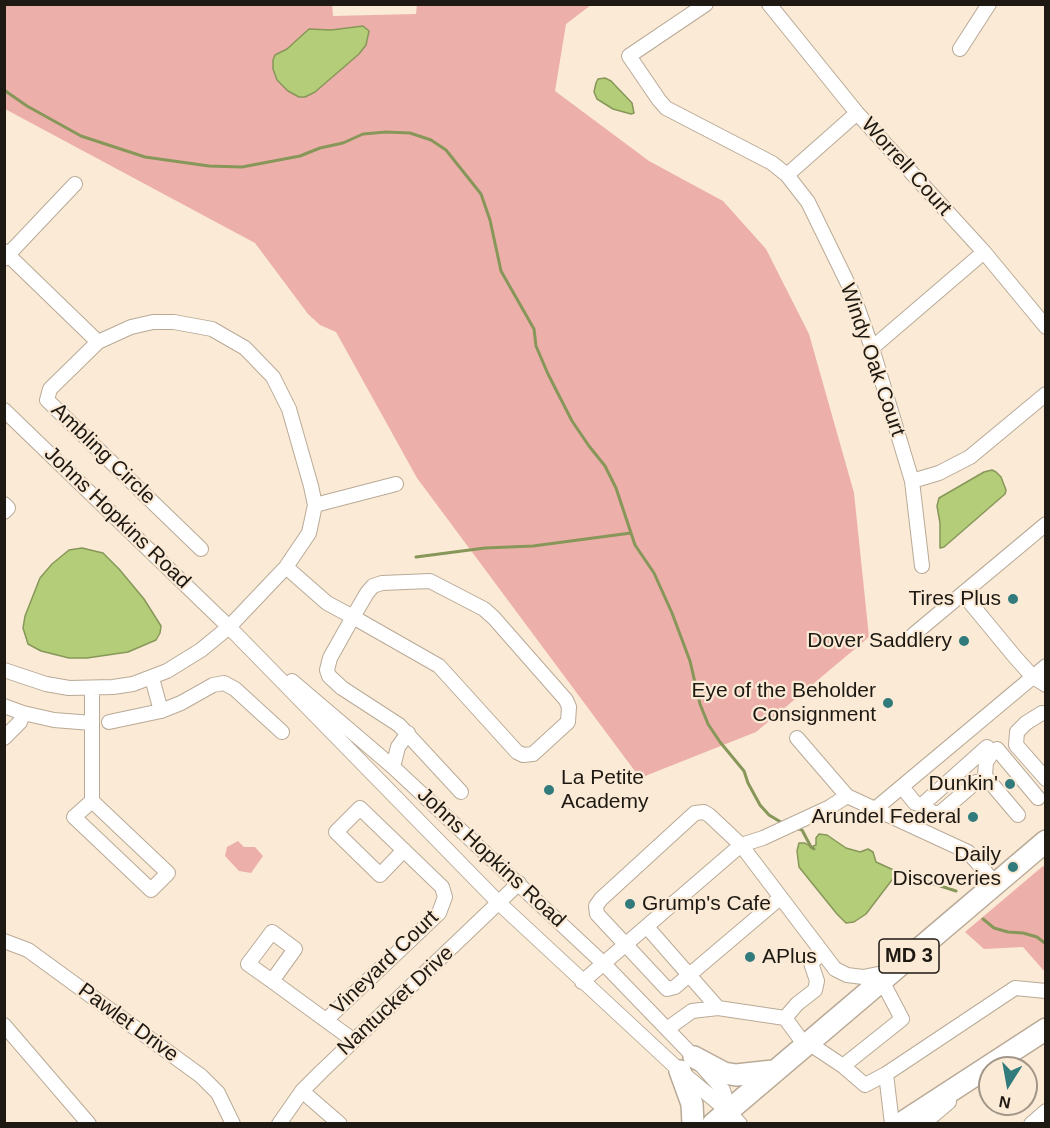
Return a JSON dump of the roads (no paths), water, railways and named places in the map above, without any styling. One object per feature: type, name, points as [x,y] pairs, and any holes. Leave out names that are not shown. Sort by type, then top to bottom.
[{"type":"highway","name":"MD 3","points":[[728,1120],[772,1071],[1046,841]]},
{"type":"highway","points":[[900,1124],[1046,1029]]},
{"type":"highway","points":[[693,1124],[687,1064],[736,1075],[772,1071]]},
{"type":"street","name":"Windy Oak Court","points":[[706,4],[629,56],[658,100],[666,108],[755,153],[787,175],[814,212],[852,292],[872,348],[912,481],[922,566]]},
{"type":"street","name":"Worrell Court","points":[[769,4],[857,113],[984,252],[1046,327]]},
{"type":"street","points":[[960,49],[988,4]]},
{"type":"street","points":[[787,175],[857,113]]},
{"type":"street","points":[[75,184],[6,255],[98,342]]},
{"type":"street","points":[[872,348],[984,252]]},
{"type":"street","name":"Ambling Circle","points":[[4,670],[46,684],[69,688],[133,684],[152,678],[184,662],[229,627],[286,567],[309,533],[315,505],[286,401],[273,377],[245,348],[212,329],[174,322],[153,322],[131,327],[98,342],[50,389],[47,400],[201,549]]},
{"type":"street","points":[[912,481],[939,473],[970,457],[1046,394]]},
{"type":"street","name":"Johns Hopkins Road","points":[[4,410],[229,627],[500,904],[582,982],[723,1090],[728,1120]]},
{"type":"street","points":[[315,505],[396,484]]},
{"type":"street","points":[[4,504],[8,508],[4,512]]},
{"type":"street","points":[[913,634],[1046,524]]},
{"type":"street","points":[[286,567],[317,595],[353,616],[439,666],[517,752],[523,755],[533,754],[568,722],[570,707],[566,700],[484,609],[437,583],[421,580],[382,583],[373,586],[353,616],[330,658],[327,670],[329,675],[333,682],[390,718],[408,733],[461,792]]},
{"type":"street","points":[[963,594],[1033,677],[1046,686]]},
{"type":"street","name":"Johns Hopkins Road","points":[[229,627],[393,767],[604,964],[667,1029],[687,1064],[728,1120]]},
{"type":"street","points":[[875,809],[1046,666]]},
{"type":"street","points":[[152,678],[161,711]]},
{"type":"street","points":[[109,722],[161,711],[213,685],[225,683],[235,689],[282,732]]},
{"type":"street","points":[[92,688],[92,801],[168,873],[151,890],[74,817],[92,801]]},
{"type":"street","points":[[4,706],[54,720],[92,723]]},
{"type":"street","points":[[4,738],[20,722],[23,713]]},
{"type":"street","points":[[1042,713],[1017,732],[1016,745],[1046,779]]},
{"type":"street","points":[[972,728],[990,750]]},
{"type":"street","points":[[393,767],[398,747],[408,733]]},
{"type":"street","points":[[797,738],[847,796],[968,852],[995,883]]},
{"type":"street","points":[[922,805],[990,750],[997,749],[1038,798]]},
{"type":"street","points":[[990,750],[985,777],[1018,815]]},
{"type":"street","points":[[902,787],[915,802],[933,813],[940,813],[976,782]]},
{"type":"street","points":[[582,982],[741,845],[763,838],[830,807],[847,796]]},
{"type":"street","name":"Vineyard Court","points":[[326,1020],[439,913],[445,897],[441,887],[404,850],[360,808],[336,832],[380,875],[404,850]]},
{"type":"street","points":[[780,898],[675,987],[667,989],[597,915],[596,906],[695,813],[704,812],[709,815],[741,845],[835,969],[848,975],[863,977],[886,975],[902,1019],[843,1066]]},
{"type":"street","name":"Nantucket Drive","points":[[279,1124],[302,1091],[353,1040],[500,904],[519,883]]},
{"type":"street","points":[[647,927],[718,1008]]},
{"type":"street","name":"Pawlet Drive","points":[[4,941],[28,950],[201,1077],[218,1094],[232,1124]]},
{"type":"street","points":[[785,1018],[797,1004],[815,990],[816,981],[811,963],[822,953]]},
{"type":"street","points":[[272,981],[353,1040]]},
{"type":"street","points":[[667,1029],[692,1011],[718,1008],[785,1018],[806,1043],[843,1066],[866,1085],[1015,988],[1046,991]]},
{"type":"street","points":[[4,1025],[89,1124]]},
{"type":"street","points":[[1008,1056],[1019,1047]]},
{"type":"street","points":[[886,1074],[892,1124]]},
{"type":"street","points":[[923,1124],[978,1080]]},
{"type":"street","points":[[302,1091],[340,1124]]},
{"type":"street","points":[[1031,1124],[1046,1111]]},
{"type":"waterway","points":[[4,90],[27,106],[81,136],[145,157],[209,166],[242,167],[300,156],[320,148],[343,143],[363,134],[386,132],[410,133],[431,140],[446,150],[481,194],[490,220],[501,271],[534,329],[536,346],[548,374],[572,421],[605,466],[616,488],[635,545],[654,573],[672,613],[690,661],[700,704],[708,724],[744,771],[760,805],[769,815],[784,824]]},
{"type":"waterway","points":[[416,557],[485,548],[533,546],[631,533]]},
{"type":"waterway","points":[[796,828],[802,830],[814,849]]},
{"type":"waterway","points":[[897,872],[956,891]]},
{"type":"waterway","points":[[983,919],[994,928],[1037,937],[1046,944]]},
{"type":"place","name":"Tires Plus","points":[[1013,599]]},
{"type":"place","name":"Dover Saddlery","points":[[964,641]]},
{"type":"place","name":"Eye of the Beholder Consignment","points":[[888,703]]},
{"type":"place","name":"Dunkin'","points":[[1010,784]]},
{"type":"place","name":"La Petite Academy","points":[[549,790]]},
{"type":"place","name":"Arundel Federal","points":[[973,817]]},
{"type":"place","name":"Daily Discoveries","points":[[1013,867]]},
{"type":"place","name":"Grump's Cafe","points":[[630,904]]},
{"type":"place","name":"APlus","points":[[750,957]]}]
